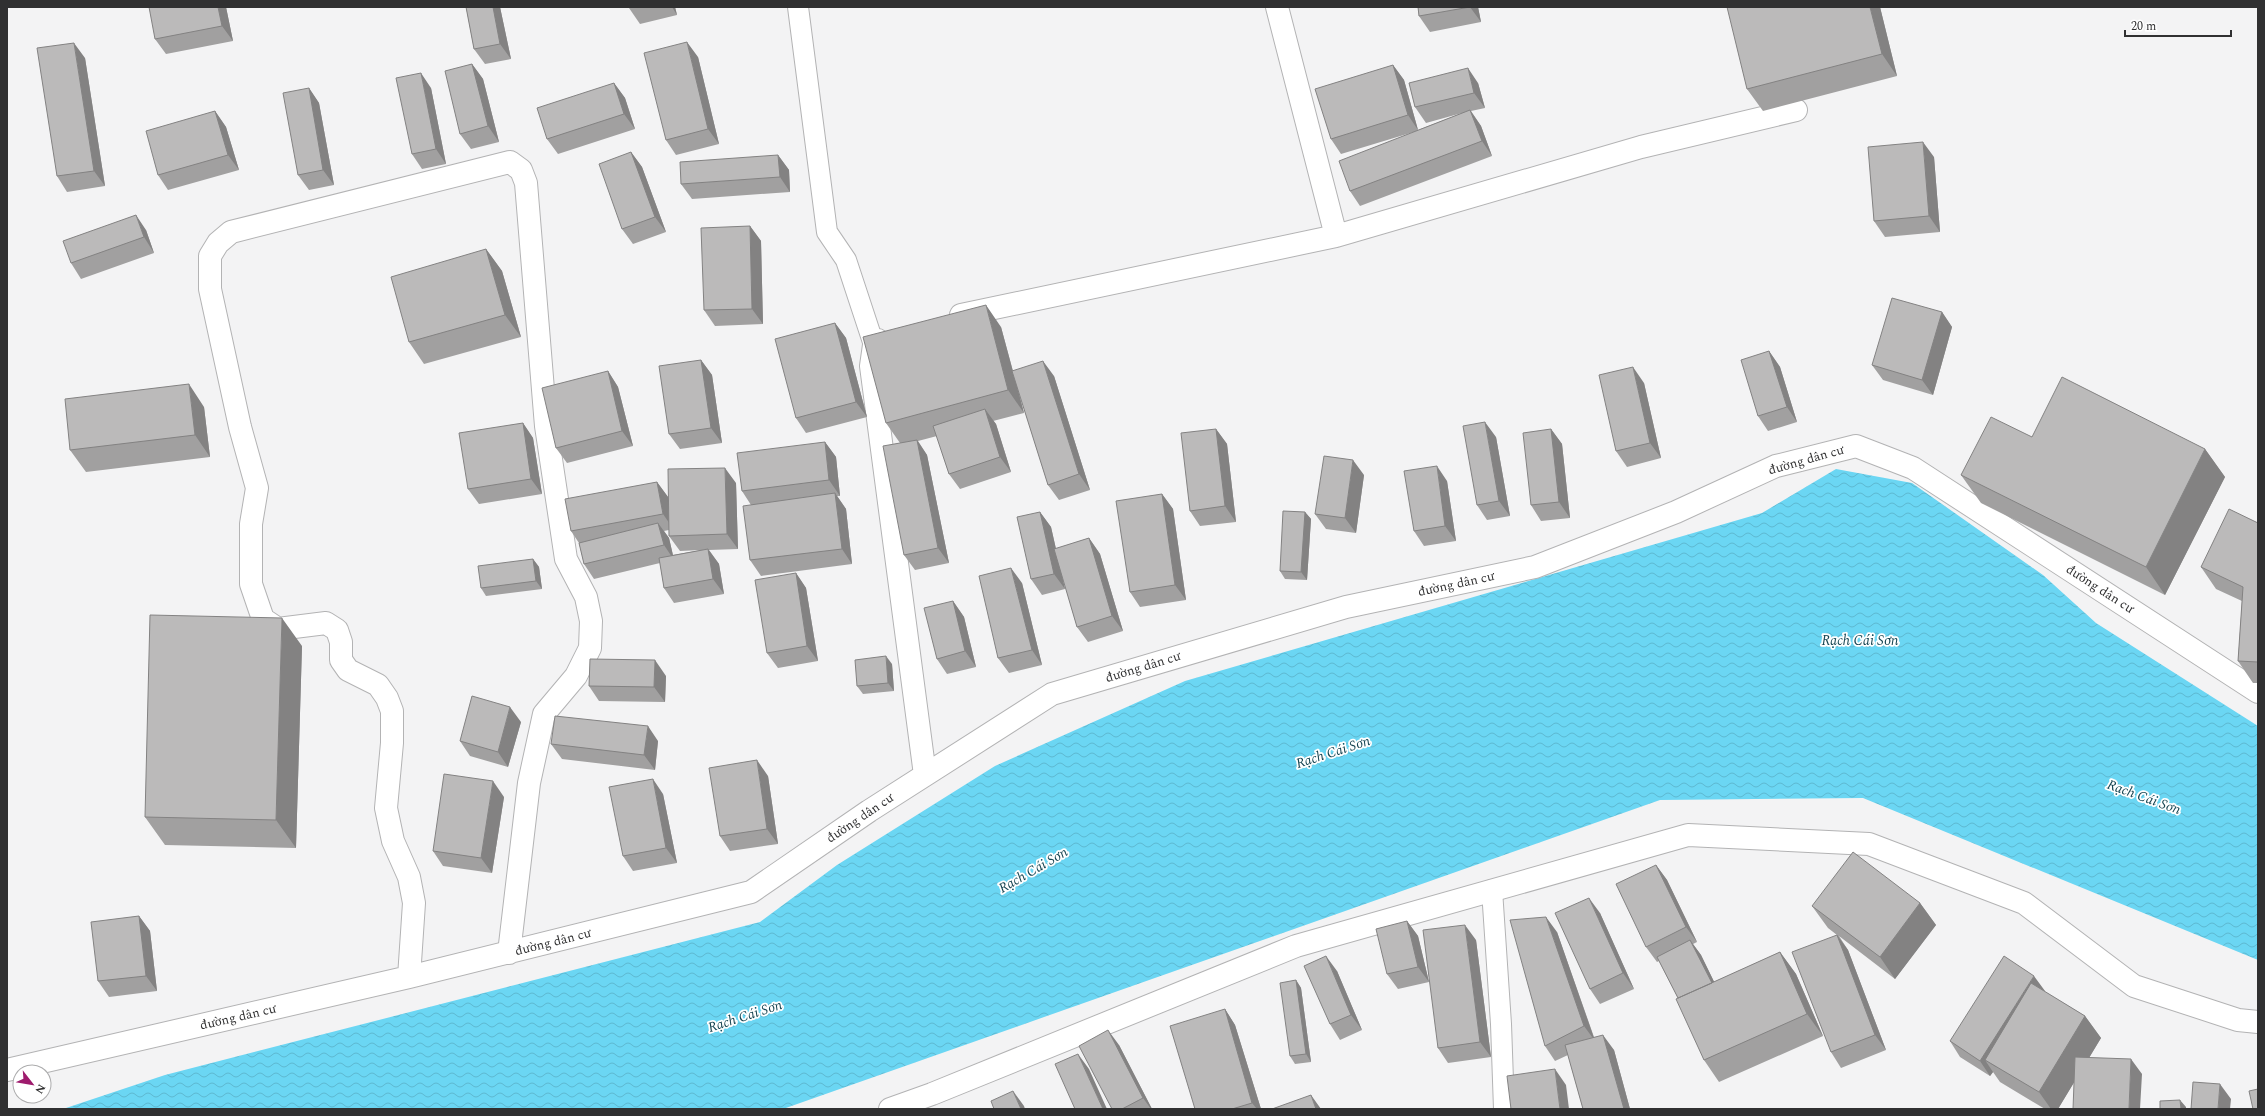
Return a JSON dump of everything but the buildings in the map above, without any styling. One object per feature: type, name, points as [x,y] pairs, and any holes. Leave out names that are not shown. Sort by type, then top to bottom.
[{"type":"street","points":[[1276,7],[1336,236]]},
{"type":"street","points":[[941,319],[1336,236],[1641,147],[1796,110]]},
{"type":"street","points":[[409,977],[414,903],[409,877],[393,841],[386,808],[392,743],[392,711],[387,698],[378,685],[348,670],[341,660],[341,642],[337,630],[326,623],[278,629],[263,620],[251,584],[251,524],[257,488],[240,427],[210,289],[210,256],[218,244],[231,232],[510,162],[521,170],[526,183],[546,426],[566,559],[586,597],[591,621],[590,648],[576,676],[544,714],[529,783],[509,953]]},
{"type":"street","points":[[894,333],[876,341],[871,366],[925,775]]},
{"type":"street","name":"đường dân cư","points":[[7,1070],[409,977],[751,892],[925,775],[1052,694],[1346,607],[1535,567],[1676,512],[1776,466],[1856,446],[1913,468],[2258,692]]},
{"type":"street","points":[[890,1109],[932,1094],[1296,946],[1688,835],[1869,844],[2024,903],[2134,986],[2238,1020],[2258,1022]]},
{"type":"lane","points":[[798,7],[826,232],[846,260],[874,345]]},
{"type":"lane","points":[[1492,890],[1501,1024],[1504,1109]]},
{"type":"water","name":"Rạch Cái Sơn","points":[[1836,469],[1912,483],[2043,575],[2096,623],[2258,726],[2258,960],[1863,798],[1660,800],[783,1109],[63,1109],[165,1075],[760,922],[837,865],[995,766],[1185,681],[1762,513]]}]
